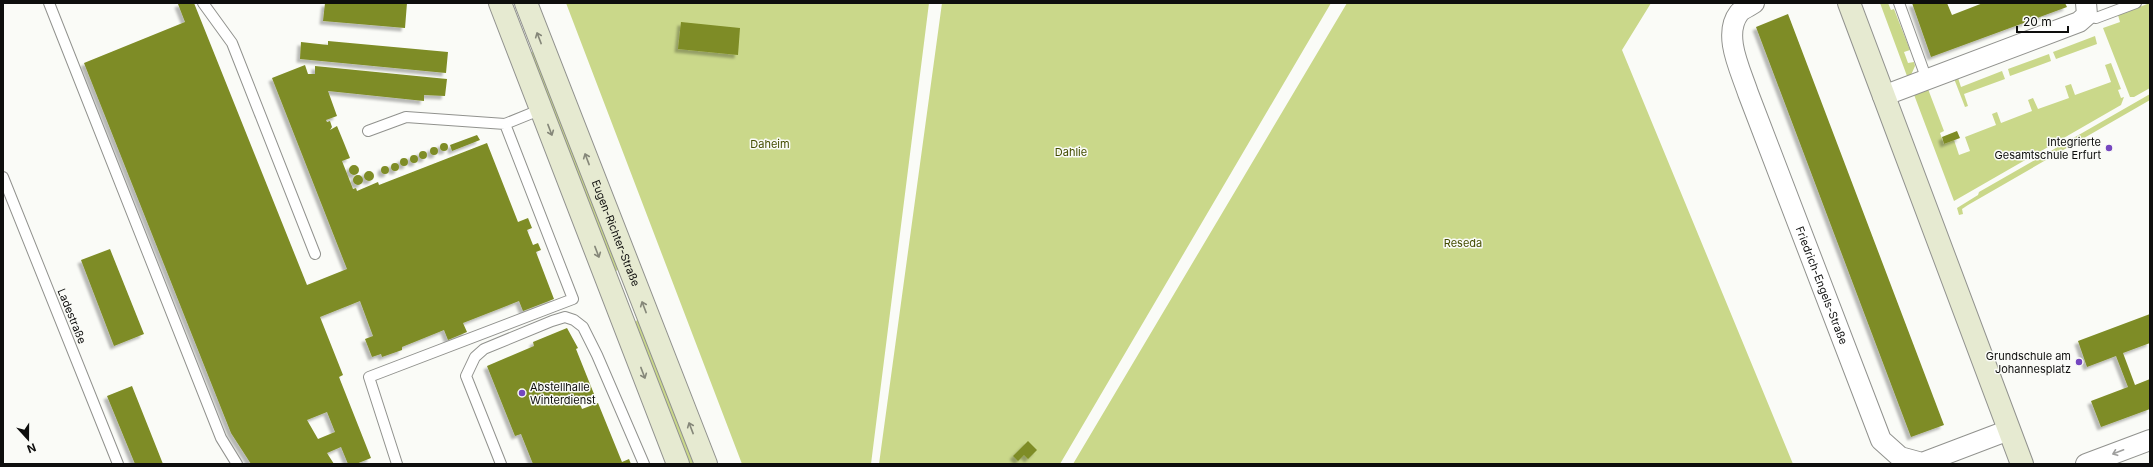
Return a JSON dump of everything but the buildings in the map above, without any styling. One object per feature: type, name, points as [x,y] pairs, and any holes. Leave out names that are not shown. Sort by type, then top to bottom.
[{"type":"main road","points":[[500,3],[678,464]]},
{"type":"main road","name":"Eugen-Richter-Straße","points":[[526,3],[706,464]]},
{"type":"main road","points":[[1849,3],[2022,464]]},
{"type":"street","name":"Friedrich-Engels-Straße","points":[[1754,3],[1739,13],[1733,28],[1733,47],[1748,93],[1881,440],[1900,458],[1922,463],[2009,430]]},
{"type":"street","points":[[1883,96],[2079,22],[2087,9]]},
{"type":"street","points":[[2086,464],[2150,440]]},
{"type":"lane","points":[[49,3],[221,438],[237,464]]},
{"type":"lane","points":[[203,3],[232,43],[315,254]]},
{"type":"lane","points":[[1899,3],[1927,80]]},
{"type":"lane","points":[[2087,9],[2096,18],[2132,4]]},
{"type":"lane","points":[[368,131],[406,117],[505,124],[542,109]]},
{"type":"lane","points":[[397,464],[369,377],[573,299],[505,124]]},
{"type":"lane","name":"Ladestraße","points":[[3,177],[118,464]]},
{"type":"lane","points":[[501,464],[466,376],[475,357],[484,349],[520,333],[565,317],[574,320],[583,327],[644,464]]},
{"type":"green space","name":"Daheim","points":[[566,3],[929,3],[871,464],[742,464]]},
{"type":"green space","name":"Dahlie","points":[[942,3],[1331,3],[1060,464],[879,464]]},
{"type":"green space","name":"Reseda","points":[[1347,3],[1651,3],[1622,50],[1793,464],[1073,464]]},
{"type":"green space","points":[[1880,3],[1888,3],[1891,10],[1894,9],[1910,50],[1904,52],[1908,63],[1914,62],[1915,66],[1911,75],[1907,76]]},
{"type":"green space","points":[[2150,3],[2150,88],[2134,97],[2130,97],[2103,28],[2120,22],[2118,15]]},
{"type":"green space","points":[[2095,36],[2097,44],[2056,59],[2053,52]]},
{"type":"green space","points":[[533,52],[618,267],[617,271],[614,269],[529,53]]},
{"type":"green space","points":[[2049,54],[2051,61],[2010,76],[2008,69]]},
{"type":"green space","points":[[2111,63],[2121,89],[2118,90],[2121,98],[2124,97],[2121,105],[1954,201],[1913,92],[1928,89],[1944,131],[1940,133],[1944,144],[1954,140],[1959,155],[1970,151],[1965,137],[1996,125],[1992,114],[1997,112],[2001,123],[2032,111],[2028,100],[2033,98],[2038,109],[2069,98],[2065,86],[2071,84],[2075,95],[2111,82],[2105,65]]},
{"type":"green space","points":[[2002,71],[2005,79],[1964,94],[1968,106],[1965,107],[1953,76],[1957,75],[1961,87]]},
{"type":"green space","points":[[2150,94],[2150,100],[1968,205],[1962,209],[1963,214],[1959,215],[1957,208],[1978,195],[1979,192]]},
{"type":"green space","points":[[637,320],[640,321],[696,464],[689,464],[635,323]]},
{"type":"place","name":"Integrierte Gesamtschule Erfurt","points":[[2109,148]]},
{"type":"place","name":"Grundschule am Johannesplatz","points":[[2079,362]]},
{"type":"place","name":"Abstellhalle Winterdienst","points":[[522,393]]}]
